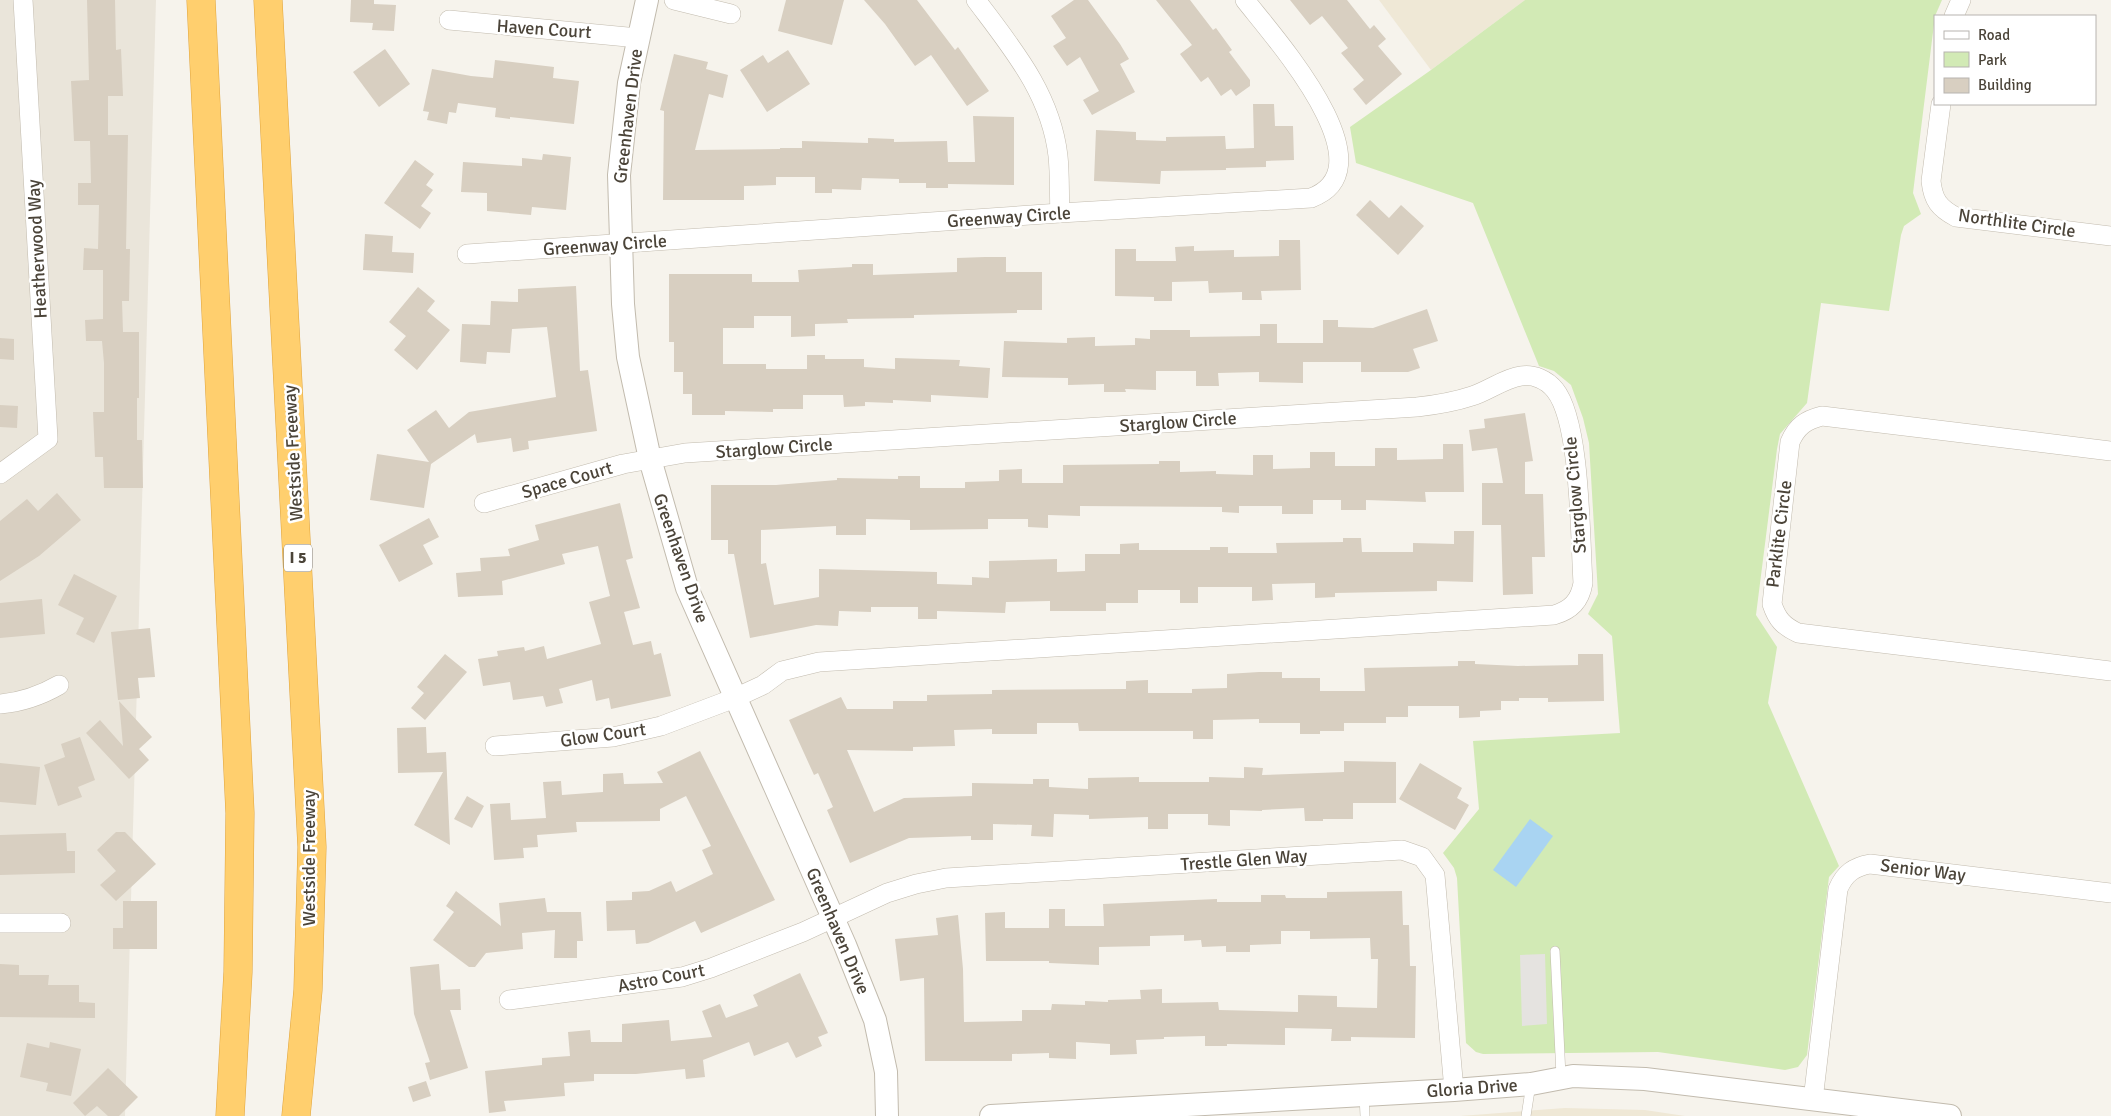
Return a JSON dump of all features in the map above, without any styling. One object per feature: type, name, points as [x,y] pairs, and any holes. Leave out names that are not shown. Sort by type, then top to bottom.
[{"type":"highway","points":[[201,0],[240,814],[238,972],[230,1116]]},
{"type":"highway","name":"Westside Freeway","points":[[268,0],[312,847],[308,990],[296,1116]]},
{"type":"street","name":"Heatherwood Way","points":[[0,474],[48,439],[23,0]]},
{"type":"street","name":"Greenhaven Drive","points":[[647,0],[629,83],[619,176],[628,357],[650,459],[688,588],[833,919],[875,1020],[886,1072],[887,1116]]},
{"type":"street","points":[[674,0],[731,14]]},
{"type":"street","points":[[976,0],[1025,66],[1043,99],[1053,131],[1058,156],[1060,213]]},
{"type":"street","name":"Greenway Circle","points":[[467,254],[621,245],[1060,213],[1311,198],[1323,194],[1337,177],[1339,166],[1335,140],[1326,114],[1307,82],[1245,0]]},
{"type":"street","points":[[1954,15],[1961,0]]},
{"type":"street","name":"Haven Court","points":[[449,20],[638,38]]},
{"type":"street","name":"Northlite Circle","points":[[1941,105],[1931,181],[1935,199],[1945,211],[1956,217],[2111,236]]},
{"type":"street","name":"Starglow Circle","points":[[650,459],[685,453],[1417,408],[1473,396],[1521,376],[1534,376],[1545,380],[1554,389],[1564,408],[1572,439],[1576,467],[1582,583],[1581,592],[1575,604],[1565,612],[1554,615],[836,660],[782,671],[763,685],[735,698]]},
{"type":"street","name":"Parklite Circle","points":[[2111,451],[1822,416],[1810,419],[1794,432],[1790,442],[1772,604],[1777,618],[1786,628],[1798,633],[2111,671]]},
{"type":"street","name":"Space Court","points":[[484,503],[623,464],[650,459]]},
{"type":"street","points":[[0,704],[21,702],[40,696],[59,685]]},
{"type":"street","name":"Glow Court","points":[[495,746],[613,737],[661,726],[735,698]]},
{"type":"street","name":"Trestle Glen Way","points":[[833,919],[887,894],[916,884],[946,878],[1402,850],[1415,852],[1430,865],[1435,875],[1454,1090]]},
{"type":"street","name":"Senior Way","points":[[1813,1100],[1838,889],[1851,870],[1870,864],[2111,893]]},
{"type":"street","name":"Astro Court","points":[[509,1000],[647,984],[682,977],[720,965],[833,919]]},
{"type":"street","points":[[0,923],[61,922]]},
{"type":"street","name":"Gloria Drive","points":[[991,1116],[1364,1105],[1454,1090],[1532,1084],[1561,1076],[1636,1078],[1950,1116]]},
{"type":"lane","points":[[1555,951],[1561,1076]]},
{"type":"lane","points":[[1526,1116],[1532,1084]]},
{"type":"shaded area","points":[[0,0],[156,0],[125,1116],[0,1116]]},
{"type":"shaded area","points":[[1379,0],[1525,0],[1431,70]]},
{"type":"shaded area","points":[[1545,954],[1547,1024],[1522,1026],[1520,955]]},
{"type":"shaded area","points":[[1565,1108],[1645,1110],[1685,1116],[1460,1116]]},
{"type":"green space","points":[[1525,0],[1942,0],[1934,15],[1913,193],[1921,214],[1904,226],[1901,235],[1889,311],[1821,303],[1807,403],[1780,434],[1777,449],[1756,615],[1777,647],[1768,703],[1839,866],[1829,877],[1807,1055],[1798,1067],[1785,1070],[1658,1052],[1483,1054],[1476,1052],[1466,1043],[1457,878],[1454,868],[1443,853],[1479,809],[1473,741],[1620,733],[1612,636],[1588,614],[1598,594],[1589,443],[1583,418],[1571,385],[1554,371],[1539,366],[1473,203],[1356,163],[1350,127]]},
{"type":"water","points":[[1530,819],[1553,836],[1516,887],[1493,870]]},
{"type":"building","points":[[87,0],[115,0],[116,50],[121,49],[123,96],[108,96],[108,135],[128,135],[126,249],[130,249],[129,301],[122,301],[123,332],[139,332],[137,440],[142,440],[143,488],[104,488],[103,457],[95,457],[93,412],[104,412],[104,363],[102,341],[86,341],[85,320],[103,319],[103,270],[83,270],[84,248],[98,249],[99,205],[78,205],[78,183],[91,183],[90,141],[74,141],[71,81],[89,80]]},
{"type":"building","points":[[351,0],[374,0],[374,4],[396,5],[394,31],[372,30],[373,23],[350,22]]},
{"type":"building","points":[[786,0],[844,0],[832,45],[778,31]]},
{"type":"building","points":[[864,0],[917,0],[955,50],[958,47],[989,91],[967,106],[931,55],[915,66],[885,24]]},
{"type":"building","points":[[1074,0],[1088,0],[1120,44],[1129,59],[1120,64],[1135,92],[1092,115],[1083,100],[1099,91],[1080,57],[1067,66],[1053,46],[1066,38],[1051,16]]},
{"type":"building","points":[[1156,0],[1190,0],[1213,30],[1216,28],[1232,50],[1229,52],[1250,80],[1250,86],[1236,96],[1231,89],[1221,96],[1208,77],[1201,82],[1180,54],[1192,45]]},
{"type":"building","points":[[1290,0],[1347,0],[1370,29],[1374,25],[1386,39],[1378,46],[1402,74],[1366,105],[1353,89],[1364,80],[1341,53],[1348,48],[1322,16],[1310,25]]},
{"type":"building","points":[[385,49],[410,84],[379,107],[353,72]]},
{"type":"building","points":[[788,50],[810,84],[767,112],[740,70],[763,55],[768,63]]},
{"type":"building","points":[[674,54],[708,62],[706,69],[728,75],[723,98],[709,94],[695,150],[802,148],[802,141],[868,143],[868,138],[894,139],[894,142],[947,141],[948,162],[975,162],[973,116],[1014,117],[1014,185],[948,184],[948,188],[926,188],[926,183],[899,183],[899,179],[862,178],[861,190],[832,189],[832,193],[815,193],[815,177],[776,177],[776,185],[744,186],[744,200],[663,200],[664,111],[660,110]]},
{"type":"building","points":[[495,60],[554,67],[553,78],[579,81],[574,124],[495,117],[496,108],[458,103],[456,113],[449,112],[447,124],[427,120],[429,112],[423,111],[432,69],[493,78]]},
{"type":"building","points":[[1253,104],[1274,104],[1275,126],[1293,126],[1294,160],[1266,161],[1266,167],[1161,171],[1160,184],[1094,181],[1096,130],[1136,132],[1136,140],[1166,141],[1166,137],[1225,136],[1226,149],[1254,148]]},
{"type":"building","points":[[543,154],[571,157],[566,210],[532,207],[531,215],[487,211],[487,193],[461,192],[463,162],[522,166],[522,158],[542,160]]},
{"type":"building","points":[[415,160],[434,174],[426,185],[433,190],[421,206],[431,213],[420,229],[384,203]]},
{"type":"building","points":[[1370,200],[1389,218],[1401,205],[1424,226],[1398,255],[1356,215]]},
{"type":"building","points":[[365,234],[393,236],[392,252],[414,253],[413,273],[363,270]]},
{"type":"building","points":[[1279,240],[1300,240],[1301,290],[1261,291],[1262,300],[1242,300],[1242,292],[1209,293],[1208,281],[1172,282],[1172,301],[1154,301],[1154,297],[1115,296],[1115,249],[1136,249],[1136,261],[1176,261],[1175,247],[1194,246],[1194,251],[1234,250],[1234,257],[1279,256]]},
{"type":"building","points":[[1006,257],[1006,272],[1042,272],[1042,310],[1017,310],[1017,313],[914,315],[914,318],[847,319],[848,323],[815,324],[815,336],[791,337],[791,316],[754,316],[754,328],[723,328],[723,364],[766,364],[766,369],[807,369],[807,355],[825,355],[825,359],[864,359],[864,367],[895,369],[895,358],[960,360],[959,366],[990,368],[988,398],[931,395],[931,402],[893,400],[893,403],[865,402],[865,406],[844,407],[843,395],[803,395],[803,409],[773,409],[773,412],[725,411],[725,415],[692,415],[692,394],[683,394],[683,372],[674,372],[674,342],[669,342],[669,274],[752,274],[752,282],[799,282],[798,270],[852,267],[852,264],[873,264],[873,275],[957,272],[957,258]]},
{"type":"building","points":[[576,286],[580,371],[588,370],[597,431],[528,441],[529,449],[513,452],[511,438],[477,443],[475,434],[431,464],[424,508],[370,500],[377,454],[429,462],[407,430],[436,410],[449,428],[469,412],[556,397],[547,327],[512,329],[510,353],[487,352],[486,364],[460,362],[462,324],[490,325],[491,301],[518,302],[518,289]]},
{"type":"building","points":[[418,287],[435,301],[427,311],[450,330],[417,370],[394,350],[406,336],[389,322]]},
{"type":"building","points":[[1427,309],[1438,341],[1413,349],[1420,368],[1408,372],[1361,372],[1361,362],[1303,362],[1303,383],[1259,382],[1259,372],[1218,373],[1219,386],[1196,386],[1196,371],[1156,371],[1156,390],[1125,389],[1126,392],[1104,392],[1104,384],[1068,385],[1068,378],[1002,377],[1004,341],[1067,343],[1067,338],[1095,337],[1095,346],[1135,345],[1135,338],[1150,339],[1150,330],[1190,330],[1190,337],[1260,336],[1260,324],[1277,324],[1277,343],[1323,343],[1323,320],[1338,320],[1338,327],[1373,328]]},
{"type":"building","points":[[0,338],[14,339],[14,360],[0,359]]},
{"type":"building","points":[[0,405],[18,406],[17,428],[0,427]]},
{"type":"building","points":[[1525,413],[1533,461],[1525,462],[1525,494],[1543,494],[1545,557],[1532,557],[1533,594],[1503,595],[1501,525],[1482,525],[1482,483],[1503,483],[1497,448],[1472,451],[1469,430],[1485,428],[1484,419]]},
{"type":"building","points":[[1443,444],[1463,444],[1464,492],[1425,492],[1426,502],[1366,500],[1366,510],[1341,510],[1341,500],[1313,500],[1313,514],[1282,514],[1282,506],[1239,506],[1239,513],[1222,512],[1222,507],[1080,506],[1080,516],[1048,515],[1048,528],[1028,527],[1028,519],[988,519],[988,529],[910,530],[910,520],[866,519],[866,535],[836,535],[836,526],[761,530],[761,564],[766,563],[774,605],[819,597],[819,569],[937,572],[937,584],[972,585],[972,577],[989,578],[989,561],[1057,559],[1057,572],[1085,571],[1085,554],[1120,554],[1120,544],[1139,543],[1139,550],[1210,550],[1210,547],[1228,547],[1228,553],[1277,553],[1276,543],[1343,542],[1343,538],[1361,538],[1362,552],[1413,552],[1413,543],[1454,544],[1454,531],[1474,531],[1473,582],[1437,581],[1437,591],[1335,593],[1335,597],[1315,598],[1315,583],[1272,584],[1273,600],[1252,601],[1252,587],[1198,587],[1198,603],[1180,603],[1180,590],[1138,590],[1138,603],[1106,603],[1106,611],[1050,611],[1050,601],[1006,602],[1005,613],[937,611],[937,619],[918,619],[918,607],[871,607],[871,612],[839,611],[838,626],[816,625],[750,638],[734,554],[728,554],[728,540],[711,540],[711,485],[776,485],[837,480],[837,478],[898,479],[898,476],[920,476],[920,488],[965,488],[965,482],[999,481],[999,470],[1022,469],[1022,483],[1063,483],[1063,465],[1159,464],[1159,461],[1180,461],[1180,472],[1216,471],[1216,474],[1253,475],[1253,455],[1273,455],[1273,469],[1310,468],[1310,452],[1335,452],[1335,466],[1375,466],[1375,448],[1397,448],[1397,460],[1443,459]]},
{"type":"building","points":[[57,493],[81,520],[39,556],[0,581],[0,521],[27,499],[38,511]]},
{"type":"building","points":[[620,503],[633,558],[626,560],[640,608],[624,612],[633,645],[651,641],[654,655],[661,653],[671,696],[611,709],[609,698],[596,701],[592,680],[559,689],[563,703],[546,707],[543,696],[513,700],[510,682],[483,686],[478,659],[498,656],[497,651],[524,647],[525,651],[544,646],[547,659],[601,644],[589,602],[610,596],[598,546],[562,554],[565,564],[502,581],[503,595],[458,597],[456,573],[481,571],[480,558],[510,556],[508,549],[539,540],[535,525]]},
{"type":"building","points":[[429,518],[439,537],[423,545],[433,564],[399,582],[379,545]]},
{"type":"building","points":[[74,574],[117,596],[94,643],[76,634],[84,618],[58,605]]},
{"type":"building","points":[[42,599],[45,634],[0,638],[0,603]]},
{"type":"building","points":[[150,628],[155,677],[138,678],[140,698],[118,700],[111,632]]},
{"type":"building","points":[[445,654],[467,672],[425,720],[411,708],[424,693],[417,687]]},
{"type":"building","points":[[1578,654],[1603,654],[1604,701],[1548,702],[1548,698],[1519,698],[1519,701],[1501,701],[1501,710],[1480,711],[1480,717],[1459,718],[1459,706],[1408,706],[1408,717],[1386,717],[1386,723],[1344,723],[1344,731],[1320,731],[1320,734],[1300,734],[1300,723],[1259,723],[1259,719],[1213,720],[1213,739],[1193,739],[1193,731],[1079,731],[1078,723],[1037,723],[1037,734],[992,734],[992,729],[954,730],[955,746],[913,747],[913,751],[847,750],[874,812],[904,798],[972,796],[972,783],[1033,784],[1033,779],[1049,779],[1049,787],[1088,789],[1088,778],[1139,777],[1139,782],[1209,782],[1209,777],[1244,778],[1244,767],[1263,768],[1262,775],[1344,772],[1344,761],[1396,762],[1396,803],[1353,803],[1353,819],[1305,821],[1304,808],[1262,811],[1230,810],[1230,826],[1208,825],[1208,814],[1168,814],[1168,829],[1148,829],[1148,817],[1089,819],[1089,815],[1054,814],[1053,837],[1031,836],[1032,825],[993,824],[993,840],[971,840],[971,836],[909,838],[850,863],[827,810],[833,807],[818,773],[814,775],[789,720],[841,697],[847,709],[893,709],[893,701],[927,701],[927,695],[992,694],[992,690],[1126,689],[1126,681],[1148,680],[1148,693],[1192,693],[1192,689],[1227,688],[1227,674],[1259,672],[1282,672],[1282,678],[1320,678],[1320,691],[1365,691],[1364,668],[1458,666],[1458,661],[1475,661],[1475,664],[1518,666],[1578,665]]},
{"type":"building","points":[[119,701],[152,737],[139,749],[149,760],[129,779],[86,733],[100,720],[123,746]]},
{"type":"building","points":[[426,727],[427,753],[446,752],[450,845],[414,825],[443,772],[398,773],[397,728]]},
{"type":"building","points":[[80,737],[95,780],[78,787],[82,797],[58,806],[44,765],[65,757],[61,744]]},
{"type":"building","points":[[700,751],[775,900],[701,933],[695,921],[648,943],[636,944],[635,930],[607,931],[606,901],[632,900],[632,892],[649,891],[671,881],[676,892],[713,874],[702,850],[711,846],[686,796],[660,809],[660,821],[576,822],[577,832],[537,835],[538,847],[523,848],[524,858],[494,860],[490,804],[510,803],[511,820],[546,818],[543,782],[561,781],[562,795],[603,792],[603,774],[623,773],[624,784],[663,783],[657,772]]},
{"type":"building","points":[[0,763],[40,767],[36,805],[0,802]]},
{"type":"building","points":[[1420,763],[1462,788],[1457,798],[1469,805],[1455,830],[1399,799]]},
{"type":"building","points":[[467,796],[484,806],[472,828],[454,819]]},
{"type":"building","points":[[116,832],[125,832],[156,864],[116,901],[100,885],[116,871],[97,850]]},
{"type":"building","points":[[66,833],[67,851],[75,851],[75,873],[0,875],[0,835]]},
{"type":"building","points":[[456,891],[501,926],[499,903],[545,898],[547,912],[581,912],[583,941],[577,941],[577,958],[554,958],[555,930],[522,933],[523,949],[486,953],[475,967],[469,967],[433,940],[454,912],[446,906]]},
{"type":"building","points":[[1402,891],[1403,925],[1409,925],[1410,966],[1416,966],[1415,1038],[1351,1037],[1351,1041],[1331,1041],[1332,1029],[1285,1028],[1285,1045],[1227,1044],[1227,1046],[1205,1046],[1205,1036],[1164,1037],[1164,1039],[1136,1040],[1137,1054],[1110,1055],[1110,1044],[1076,1042],[1076,1059],[1049,1058],[1049,1053],[1012,1054],[1012,1061],[925,1061],[924,978],[900,981],[895,939],[938,935],[936,918],[958,915],[963,969],[964,1022],[1022,1021],[1022,1010],[1051,1010],[1052,1004],[1085,1005],[1085,1001],[1108,1002],[1108,1000],[1141,999],[1140,990],[1162,989],[1162,1003],[1218,1002],[1219,1010],[1298,1012],[1298,995],[1337,996],[1337,1007],[1377,1008],[1378,959],[1371,959],[1370,938],[1310,939],[1310,931],[1281,931],[1281,944],[1250,945],[1250,952],[1226,952],[1226,946],[1202,947],[1201,940],[1184,941],[1184,935],[1150,936],[1150,946],[1099,947],[1099,965],[1049,963],[1049,961],[986,961],[985,913],[1005,912],[1005,928],[1049,928],[1049,909],[1065,909],[1065,926],[1104,926],[1103,904],[1217,899],[1217,902],[1261,902],[1261,895],[1285,895],[1286,898],[1327,898],[1327,892]]},
{"type":"building","points":[[123,901],[157,901],[157,949],[113,949],[113,928],[123,928]]},
{"type":"building","points":[[0,964],[19,965],[19,975],[49,975],[48,985],[79,985],[79,1002],[95,1003],[95,1018],[0,1017]]},
{"type":"building","points":[[439,964],[441,990],[460,989],[461,1010],[450,1010],[468,1068],[430,1080],[425,1063],[430,1062],[414,1014],[410,967]]},
{"type":"building","points":[[800,973],[828,1033],[818,1037],[822,1046],[796,1058],[788,1042],[754,1056],[749,1042],[703,1060],[705,1077],[686,1079],[685,1069],[636,1074],[594,1074],[594,1081],[564,1083],[565,1096],[504,1101],[506,1111],[489,1113],[485,1071],[542,1065],[542,1058],[570,1056],[568,1032],[590,1030],[591,1042],[622,1042],[622,1024],[669,1020],[671,1041],[712,1037],[702,1011],[720,1004],[726,1018],[758,1006],[753,995]]},
{"type":"building","points":[[50,1042],[81,1049],[71,1096],[46,1091],[48,1083],[20,1077],[27,1043],[49,1048]]},
{"type":"building","points":[[108,1068],[138,1097],[119,1116],[108,1116],[97,1106],[85,1116],[73,1103]]},
{"type":"building","points":[[426,1081],[431,1096],[413,1102],[408,1087]]}]
